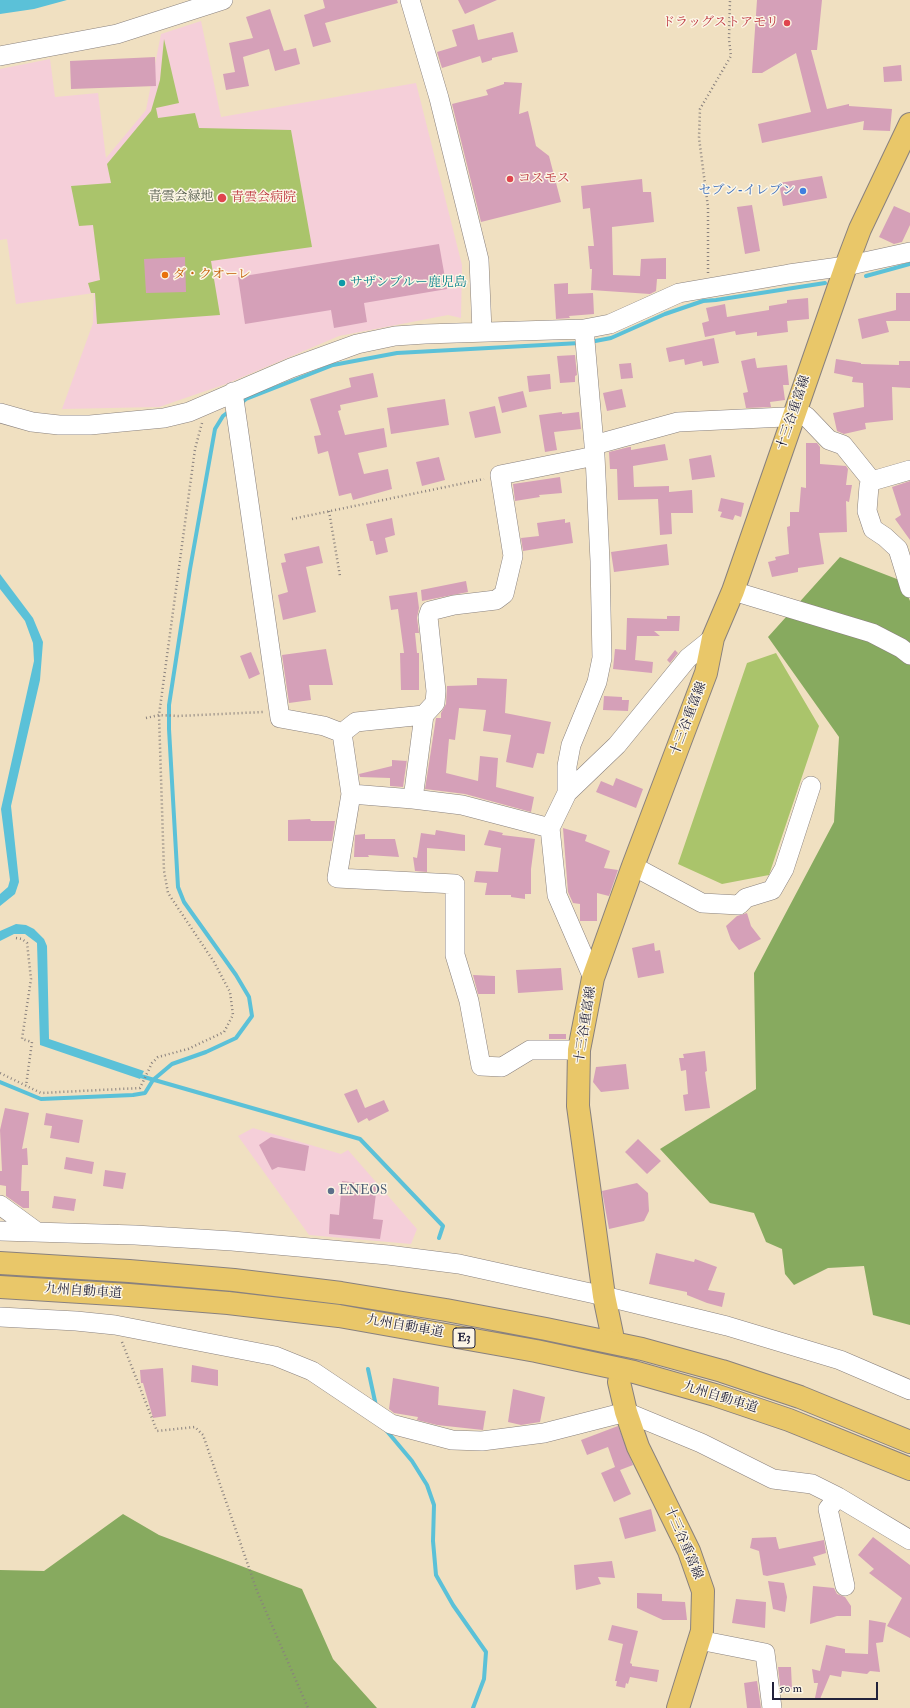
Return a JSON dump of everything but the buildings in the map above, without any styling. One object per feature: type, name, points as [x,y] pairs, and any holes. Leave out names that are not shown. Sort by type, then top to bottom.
[{"type":"main road","name":"十三谷重富線","points":[[612,1334],[604,1296],[578,1106],[579,1050],[593,978],[633,866],[706,673],[713,638],[733,591],[846,266],[860,229],[910,124]]},
{"type":"main road","name":"九州自動車道","points":[[0,1263],[129,1271],[249,1282],[341,1293],[538,1327],[642,1350],[722,1371],[800,1397],[910,1442]]},
{"type":"main road","name":"九州自動車道","points":[[0,1287],[137,1295],[228,1303],[340,1316],[536,1351],[634,1372],[715,1394],[789,1420],[910,1469]]},
{"type":"main road","name":"十三谷重富線","points":[[619,1382],[626,1412],[638,1447],[689,1551],[703,1591],[702,1631],[678,1708]]},
{"type":"street","points":[[0,56],[116,34],[223,0]]},
{"type":"street","points":[[410,0],[439,98],[480,260],[482,331]]},
{"type":"street","points":[[0,413],[32,422],[59,425],[90,425],[164,418],[189,412],[214,400],[233,395],[291,368],[357,344],[394,336],[482,331],[584,329],[610,324],[679,293],[846,266],[910,252]]},
{"type":"street","points":[[567,794],[567,766],[571,745],[598,682],[602,658],[600,561],[594,451],[584,329]]},
{"type":"street","points":[[233,395],[280,718],[324,726],[342,733]]},
{"type":"street","points":[[413,798],[424,715],[435,703],[436,692],[428,617],[430,611],[454,605],[496,600],[504,594],[513,556],[500,475],[594,451],[678,422],[806,416],[829,440],[843,445],[872,480]]},
{"type":"street","points":[[910,470],[872,480],[868,486],[867,511],[873,529],[885,537],[898,549],[910,588]]},
{"type":"street","points":[[733,591],[872,632],[901,648],[910,655]]},
{"type":"street","points":[[593,978],[557,895],[550,828],[567,794],[617,745],[688,658],[713,638]]},
{"type":"street","points":[[342,733],[356,722],[424,715]]},
{"type":"street","points":[[342,733],[350,794],[337,878],[455,884],[455,956],[469,1001],[481,1066],[502,1067],[530,1050],[579,1050]]},
{"type":"street","points":[[633,866],[702,903],[738,905],[746,898],[772,890],[784,869],[811,786]]},
{"type":"street","points":[[350,794],[413,798],[462,804],[550,828]]},
{"type":"street","points":[[0,1205],[37,1232]]},
{"type":"street","points":[[0,1231],[157,1236],[388,1255],[459,1264],[604,1296],[727,1326],[840,1360],[910,1390]]},
{"type":"street","points":[[0,1317],[115,1325],[275,1356],[312,1371],[391,1424],[452,1440],[482,1441],[544,1433],[626,1412],[701,1443],[773,1479],[812,1484],[838,1497],[910,1540]]},
{"type":"street","points":[[838,1497],[828,1509],[845,1586]]},
{"type":"street","points":[[699,1640],[765,1653],[772,1708]]},
{"type":"path","points":[[708,288],[708,206],[699,138],[700,109],[731,56],[729,39],[730,0]]},
{"type":"path","points":[[0,1073],[41,1093],[140,1088],[144,1083],[152,1063],[158,1057],[188,1049],[224,1032],[233,1015],[230,992],[221,974],[168,893],[164,871],[158,715],[195,449],[202,423],[214,400]]},
{"type":"path","points":[[292,519],[500,475]]},
{"type":"path","points":[[328,511],[340,576]]},
{"type":"path","points":[[146,718],[158,715],[178,716],[279,711]]},
{"type":"path","points":[[16,938],[22,939],[27,943],[31,979],[22,1039],[32,1042],[26,1086]]},
{"type":"path","points":[[115,1325],[157,1431],[194,1427],[203,1435],[257,1591],[308,1708]]},
{"type":"shaded area","name":"青雲会病院","points":[[201,21],[221,117],[416,83],[462,265],[461,318],[448,315],[339,336],[226,384],[159,407],[62,409],[93,323],[94,293],[16,304],[7,239],[0,240],[0,69],[50,59],[55,97],[98,93],[106,158],[146,110],[161,34]]},
{"type":"shaded area","name":"ENEOS","points":[[253,1128],[341,1154],[348,1150],[417,1229],[411,1244],[309,1235],[238,1136]]},
{"type":"green space","name":"青雲会緑地","points":[[164,39],[179,103],[156,108],[158,118],[195,113],[199,128],[291,130],[312,247],[211,261],[220,315],[97,324],[95,293],[91,293],[88,283],[100,280],[93,225],[79,226],[71,186],[111,183],[107,164],[151,111],[160,80]]},
{"type":"green space","points":[[840,557],[902,581],[910,601],[910,1325],[873,1315],[864,1266],[828,1268],[794,1285],[785,1274],[782,1249],[766,1242],[754,1213],[710,1203],[660,1149],[756,1089],[754,973],[834,822],[839,737],[768,637]]},
{"type":"green space","points":[[776,653],[819,726],[769,875],[722,884],[678,864],[747,663]]},
{"type":"green space","points":[[123,1514],[159,1535],[302,1589],[333,1659],[377,1708],[0,1708],[0,1570],[44,1571]]},
{"type":"water","points":[[0,0],[67,0],[34,9],[0,14]]},
{"type":"water","points":[[0,574],[33,618],[43,642],[40,680],[11,806],[19,882],[15,894],[0,906],[0,894],[8,887],[10,880],[1,809],[34,661],[33,643],[25,621],[0,589]]},
{"type":"water","points":[[16,924],[26,925],[34,929],[44,939],[47,946],[49,1039],[144,1071],[140,1079],[40,1045],[37,943],[25,934],[14,934],[0,941],[0,931]]},
{"type":"waterway","points":[[866,276],[910,264]]},
{"type":"waterway","points":[[590,342],[611,338],[665,314],[703,301],[825,283]]},
{"type":"waterway","points":[[240,404],[246,399],[333,365],[397,353],[580,343]]},
{"type":"waterway","points":[[0,1082],[41,1099],[133,1095],[145,1093],[153,1080],[172,1064],[206,1052],[236,1038],[252,1016],[249,997],[236,975],[184,902],[178,887],[169,729],[169,705],[190,569],[215,429],[223,416],[231,410]]},
{"type":"waterway","points":[[137,1075],[360,1139],[443,1226],[439,1238]]},
{"type":"waterway","points":[[368,1369],[376,1406]]},
{"type":"waterway","points":[[386,1430],[412,1461],[427,1485],[434,1505],[433,1541],[436,1575],[453,1605],[486,1652],[484,1679],[473,1708]]},
{"type":"place","name":"ドラッグストアモリ","points":[[787,23]]},
{"type":"place","name":"コスモス","points":[[510,179]]},
{"type":"place","name":"セブン-イレブン","points":[[803,191]]},
{"type":"place","name":"青雲会病院","points":[[222,198]]},
{"type":"place","name":"ダ・クオーレ","points":[[165,275]]},
{"type":"place","name":"サザンブルー鹿児島","points":[[342,283]]},
{"type":"place","name":"ENEOS","points":[[331,1191]]}]
